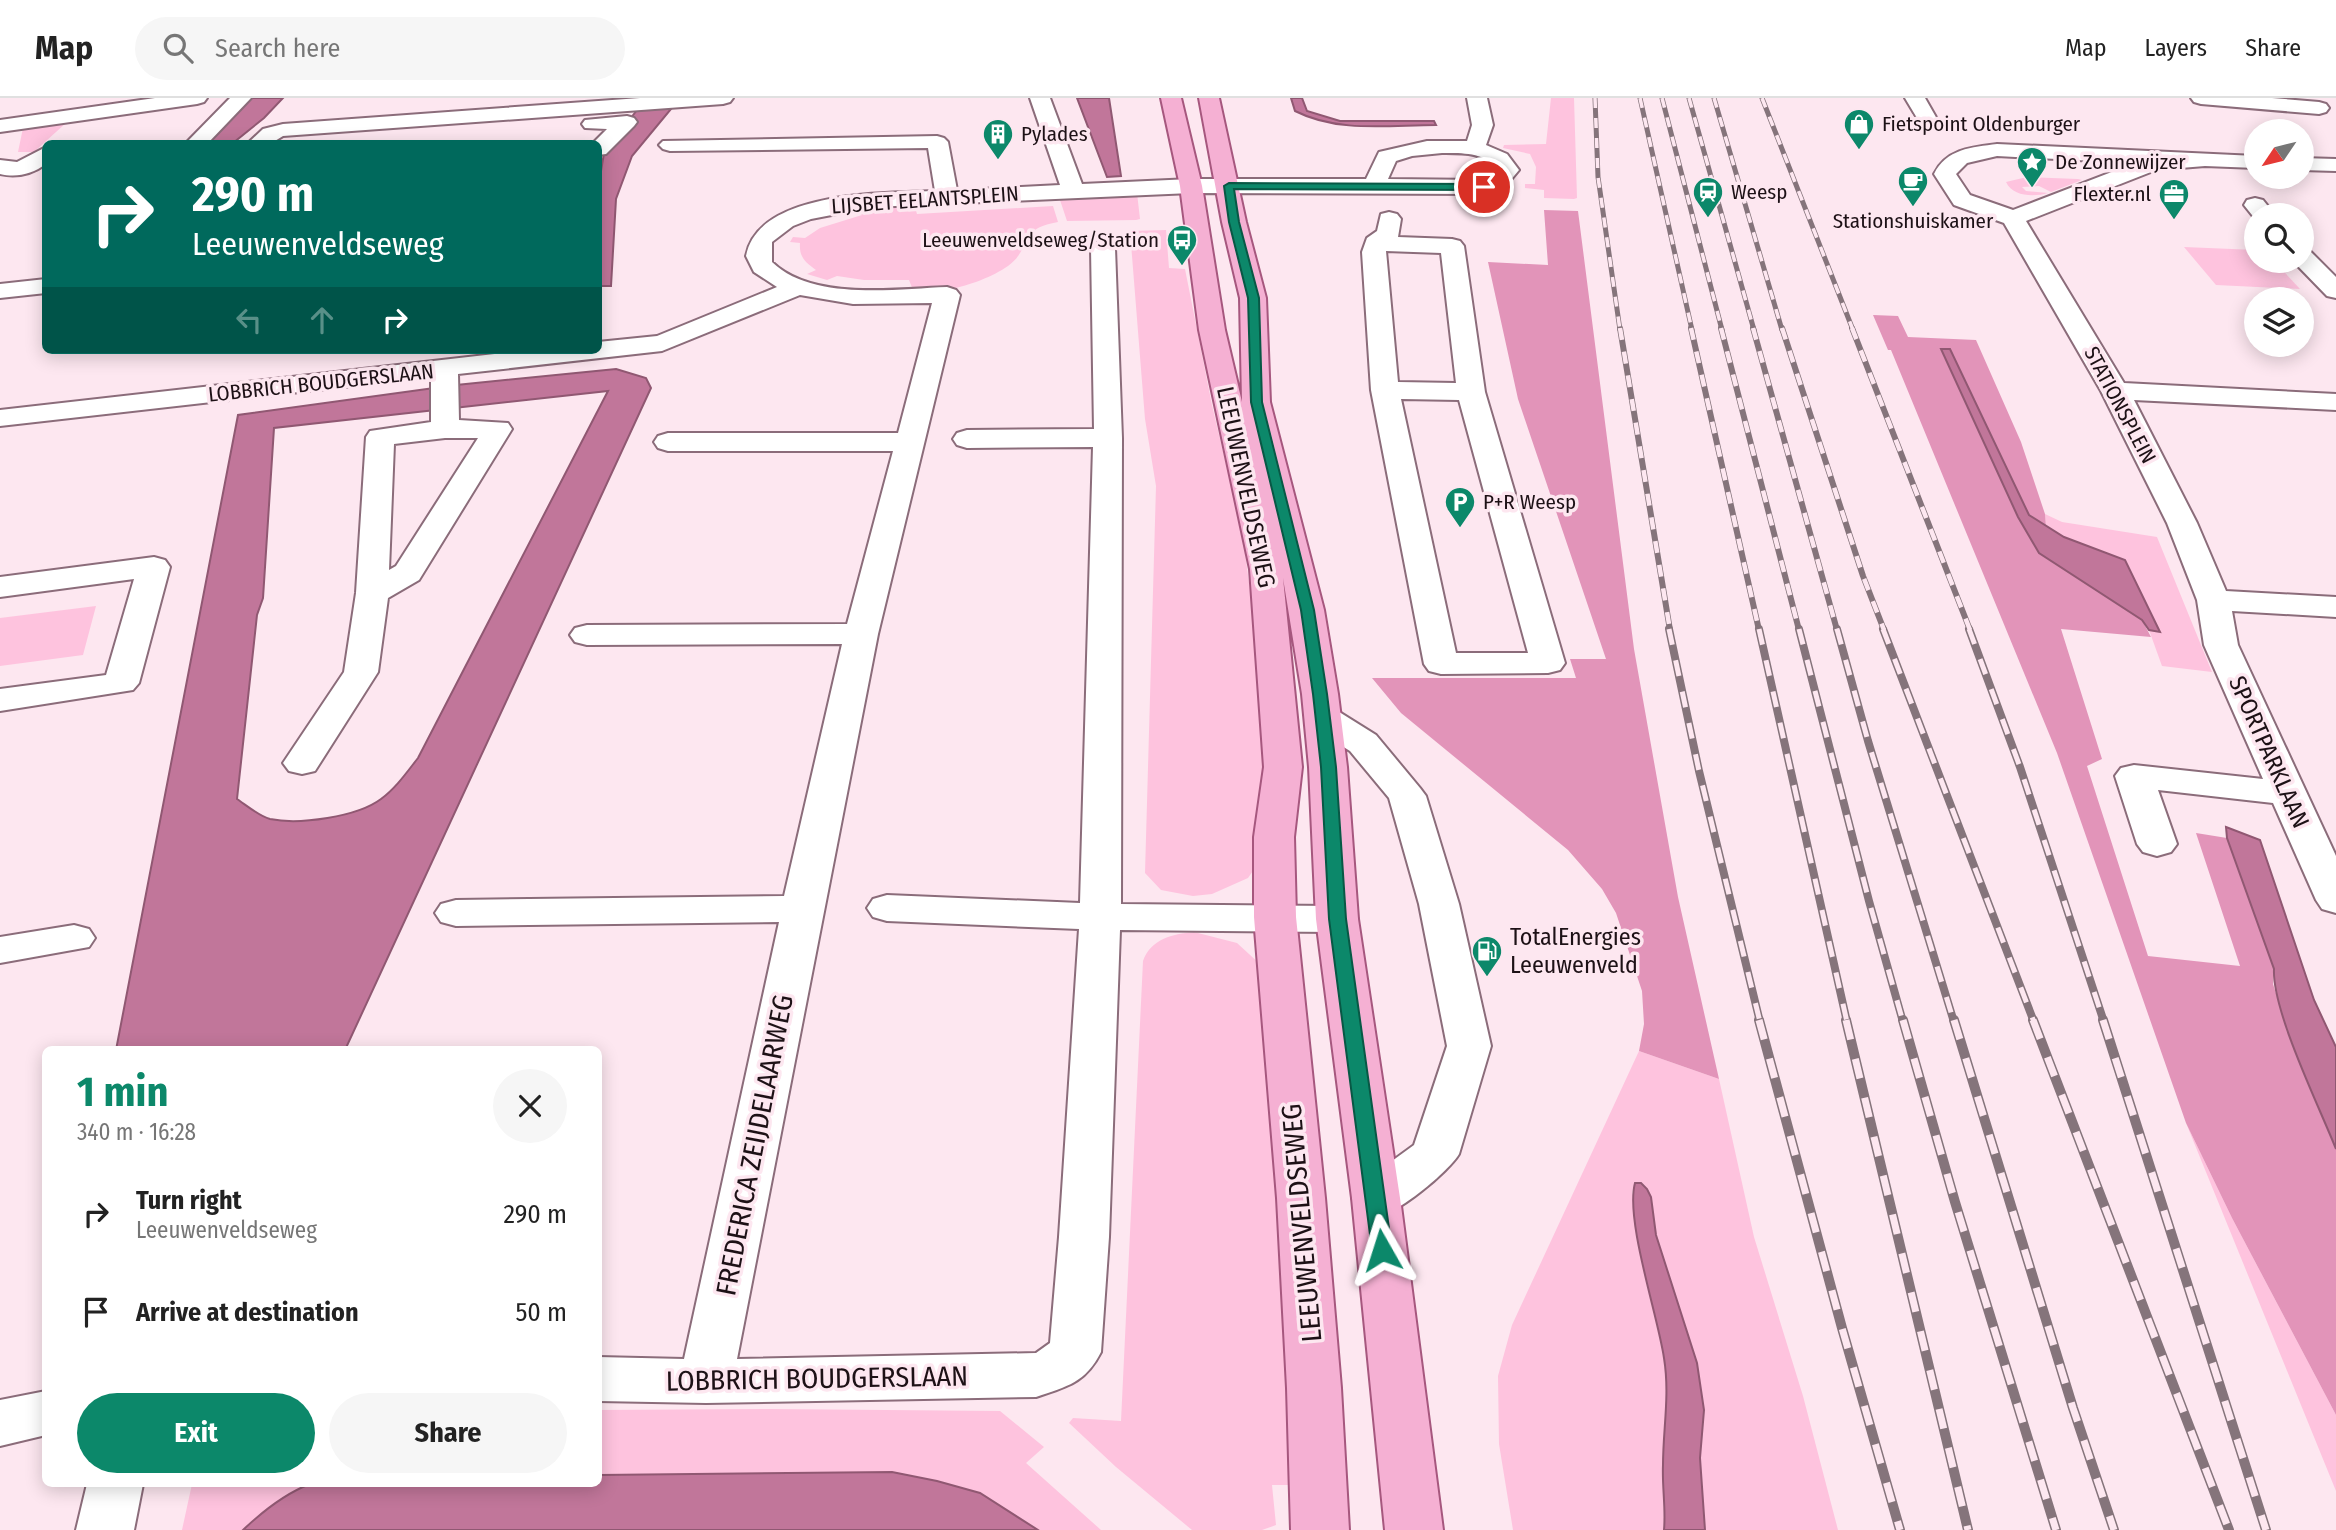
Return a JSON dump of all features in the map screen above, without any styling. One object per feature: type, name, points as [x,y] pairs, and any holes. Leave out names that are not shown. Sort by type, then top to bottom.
[{"type":"main road","name":"LEEUWENVELDSEWEG","points":[[1171,98],[1210,186],[1234,222],[1253,298],[1256,402],[1307,610],[1323,718],[1337,919],[1376,1198],[1414,1530]]},
{"type":"main road","name":"LEEUWENVELDSEWEG","points":[[1209,98],[1212,330],[1266,569],[1283,766],[1275,837],[1275,917],[1308,1306],[1320,1530]]},
{"type":"street","points":[[42,156],[33,164],[4,172],[4,125],[197,98]]},
{"type":"street","points":[[200,140],[241,98]]},
{"type":"street","points":[[539,132],[634,103],[723,98]]},
{"type":"street","points":[[1040,98],[1073,190]]},
{"type":"street","points":[[1472,149],[1480,141],[1485,129],[1477,98]]},
{"type":"street","points":[[1915,98],[1927,119]]},
{"type":"street","points":[[2201,98],[2319,108]]},
{"type":"street","points":[[62,140],[96,113]]},
{"type":"street","points":[[200,140],[597,115],[627,122],[602,145]]},
{"type":"street","points":[[670,145],[937,142],[947,196]]},
{"type":"street","points":[[1210,186],[1452,189],[1496,183],[1508,170],[1502,158],[1472,149],[1436,147],[1398,152],[1387,157],[1374,186]]},
{"type":"street","points":[[2136,170],[2023,214],[1962,200],[1945,174],[1947,168],[1960,158],[1997,150],[2244,162]]},
{"type":"street","points":[[2057,174],[2136,170],[2203,160]]},
{"type":"street","points":[[2314,164],[2336,165]]},
{"type":"street","points":[[2023,214],[1993,196],[1987,173],[2136,170]]},
{"type":"street","name":"LIJSBET EELANTSPLEIN","points":[[947,295],[887,297],[837,294],[799,287],[771,274],[758,262],[757,248],[763,236],[780,224],[822,208],[873,200],[1210,186]]},
{"type":"street","name":"STATIONSPLEIN","points":[[2023,214],[2182,523],[2213,600]]},
{"type":"street","points":[[1382,231],[1452,246],[1471,392],[1548,663],[1441,664],[1385,390],[1374,251],[1382,231]]},
{"type":"street","points":[[1100,917],[1108,438],[1103,248]]},
{"type":"street","points":[[2314,268],[2336,291]]},
{"type":"street","points":[[0,291],[42,286]]},
{"type":"street","name":"LOBBRICH BOUDGERSLAAN","points":[[602,351],[662,343],[799,287]]},
{"type":"street","name":"FREDERICA ZEIJDELAARWEG","points":[[706,1381],[802,908],[861,634],[947,295]]},
{"type":"street","name":"LOBBRICH BOUDGERSLAAN","points":[[0,418],[444,372],[579,354]]},
{"type":"street","points":[[444,372],[446,422]]},
{"type":"street","points":[[1385,390],[1471,392]]},
{"type":"street","points":[[2115,391],[2336,402]]},
{"type":"street","points":[[302,763],[361,672],[372,593],[380,437],[446,422],[498,429],[408,573],[372,593]]},
{"type":"street","points":[[967,439],[1108,438]]},
{"type":"street","points":[[668,442],[911,442]]},
{"type":"street","points":[[0,587],[154,567],[121,683],[0,700]]},
{"type":"street","points":[[2213,600],[2336,607]]},
{"type":"street","name":"SPORTPARKLAAN","points":[[2213,600],[2221,645],[2336,900]]},
{"type":"street","points":[[587,635],[861,634]]},
{"type":"street","points":[[1323,718],[1363,743],[1407,796],[1439,904],[1469,1045],[1435,1154],[1376,1198]]},
{"type":"street","points":[[2157,844],[2134,776],[2288,793]]},
{"type":"street","points":[[456,914],[802,908]]},
{"type":"street","points":[[887,908],[1100,917],[1337,919]]},
{"type":"street","name":"LOBBRICH BOUDGERSLAAN","points":[[602,1379],[706,1381],[1036,1375],[1058,1368],[1075,1352],[1084,1237],[1100,917]]},
{"type":"street","points":[[0,950],[74,938]]},
{"type":"street","points":[[0,1423],[42,1414]]},
{"type":"street","points":[[105,1530],[114,1487]]},
{"type":"shaded area","points":[[250,98],[283,98],[237,140],[206,140]]},
{"type":"shaded area","points":[[680,98],[632,156],[616,199],[611,286],[602,286],[604,153],[637,110]]},
{"type":"shaded area","points":[[1077,98],[1109,98],[1121,176],[1107,177]]},
{"type":"shaded area","points":[[1291,98],[1302,98],[1307,111],[1340,121],[1434,121],[1436,125],[1364,126],[1329,122],[1295,111]]},
{"type":"shaded area","points":[[1551,98],[1574,98],[1577,198],[1574,199],[1544,198],[1544,190],[1525,188],[1525,184],[1535,184],[1536,167],[1530,154],[1503,148],[1504,145],[1546,144]]},
{"type":"shaded area","points":[[67,122],[47,140],[42,140],[42,145],[34,152],[18,152],[23,128]]},
{"type":"shaded area","points":[[2027,177],[2082,180],[2051,192],[2039,186],[2022,187],[2026,191],[2048,193],[2037,195],[2024,195],[2014,191],[2006,182]]},
{"type":"shaded area","points":[[1137,193],[1140,219],[1136,220],[1067,221],[1059,197]]},
{"type":"shaded area","points":[[914,204],[917,214],[1053,206],[1058,222],[1045,225],[1031,234],[1016,259],[1002,270],[973,283],[946,290],[913,290],[909,280],[864,280],[837,276],[827,280],[807,274],[816,270],[804,259],[800,243],[790,242],[793,237],[805,238],[820,228],[862,215],[856,209]]},
{"type":"shaded area","points":[[1544,210],[1578,211],[1634,649],[1678,897],[1719,1079],[1639,1051],[1644,1024],[1642,991],[1616,913],[1602,889],[1568,850],[1401,713],[1372,678],[1576,678],[1570,659],[1606,659],[1518,399],[1488,262],[1548,265]]},
{"type":"shaded area","points":[[1166,230],[1169,268],[1185,269],[1212,405],[1243,536],[1257,645],[1264,765],[1258,805],[1255,868],[1248,878],[1212,894],[1193,896],[1161,890],[1145,873],[1156,486],[1145,419],[1130,231]]},
{"type":"shaded area","points":[[2184,247],[2244,250],[2244,273],[2285,273],[2298,287],[2258,287],[2216,285]]},
{"type":"shaded area","points":[[1873,315],[1898,316],[1908,337],[1976,340],[2021,442],[2045,514],[2046,527],[2029,515],[1950,350],[1941,350],[2018,517],[2039,553],[2142,620],[2151,637],[2061,629],[2102,759],[2087,766],[2148,956],[2240,966],[2196,833],[2227,838],[2274,969],[2273,984],[2285,1022],[2336,1149],[2336,1415],[2232,1218],[2186,1123],[2057,753],[1891,350],[1888,350]]},
{"type":"shaded area","points":[[1941,349],[1950,349],[2029,515],[2064,537],[2125,560],[2160,632],[2149,630],[2142,620],[2039,553],[2018,517]]},
{"type":"shaded area","points":[[616,369],[646,378],[651,388],[347,1046],[117,1046],[238,415],[456,385]],"holes":[[[608,391],[418,758],[381,799],[358,811],[312,820],[270,819],[237,799],[257,615],[263,598],[274,428]]]},
{"type":"shaded area","points":[[2045,514],[2062,522],[2157,537],[2212,672],[2162,666],[2149,630],[2159,632],[2064,537],[2046,527]]},
{"type":"shaded area","points":[[96,606],[83,655],[0,666],[0,618]]},
{"type":"shaded area","points":[[2226,827],[2260,840],[2314,1000],[2336,1047],[2336,1149],[2288,1033],[2275,987],[2274,969],[2227,838]]},
{"type":"shaded area","points":[[1194,932],[1237,943],[1261,965],[1298,1485],[1272,1485],[1276,1525],[1262,1530],[1192,1530],[1116,1467],[1069,1423],[1073,1418],[1121,1421],[1143,961],[1151,947],[1163,939]]},
{"type":"shaded area","points":[[1639,1051],[1719,1079],[1754,1237],[1803,1396],[1838,1530],[1705,1530],[1700,1458],[1704,1410],[1656,1235],[1651,1197],[1641,1183],[1635,1183],[1632,1192],[1664,1358],[1668,1403],[1663,1465],[1664,1530],[1513,1530],[1499,1444],[1498,1376],[1512,1325]]},
{"type":"shaded area","points":[[2186,1123],[2232,1218],[2336,1415],[2336,1491]]},
{"type":"shaded area","points":[[1635,1183],[1641,1183],[1651,1197],[1656,1235],[1697,1363],[1704,1410],[1700,1458],[1705,1530],[1664,1530],[1666,1372],[1634,1220]]},
{"type":"shaded area","points":[[602,1410],[1000,1411],[1044,1447],[1026,1463],[1101,1530],[1038,1530],[980,1493],[892,1472],[602,1475]]},
{"type":"shaded area","points":[[892,1472],[980,1493],[1038,1530],[243,1530],[274,1504],[304,1487],[602,1487],[602,1475]]},
{"type":"shaded area","points":[[191,1487],[304,1487],[274,1504],[243,1530],[182,1530]]},
{"type":"railway","points":[[1595,98],[1598,177],[1620,330]]},
{"type":"railway","points":[[1640,98],[1692,330]]},
{"type":"railway","points":[[1662,98],[1722,330]]},
{"type":"railway","points":[[1689,98],[1754,330]]},
{"type":"railway","points":[[1714,98],[1782,330]]},
{"type":"railway","points":[[1762,98],[1853,330]]},
{"type":"railway","points":[[1620,328],[1670,630]]},
{"type":"railway","points":[[1691,328],[1759,630]]},
{"type":"railway","points":[[1721,328],[1799,630]]},
{"type":"railway","points":[[1753,328],[1837,630]]},
{"type":"railway","points":[[1782,328],[1863,576],[1884,630]]},
{"type":"railway","points":[[1852,328],[1970,630]]},
{"type":"railway","points":[[1669,629],[1699,771],[1760,1022]]},
{"type":"railway","points":[[1759,629],[1847,1022]]},
{"type":"railway","points":[[1799,629],[1903,1022]]},
{"type":"railway","points":[[1837,629],[1868,741],[1954,1022]]},
{"type":"railway","points":[[1883,629],[2034,1022]]},
{"type":"railway","points":[[1969,629],[2020,767],[2104,1022]]},
{"type":"railway","points":[[1759,1020],[1900,1530]]},
{"type":"railway","points":[[1846,1020],[1968,1530]]},
{"type":"railway","points":[[1903,1020],[1955,1202],[2056,1530]]},
{"type":"railway","points":[[1954,1020],[2073,1408],[2114,1530]]},
{"type":"railway","points":[[2033,1020],[2229,1530]]},
{"type":"railway","points":[[2103,1020],[2266,1530]]},
{"type":"place","name":"Fietspoint Oldenburger","points":[[1859,151]]},
{"type":"place","name":"Pylades","points":[[998,161]]},
{"type":"place","name":"De Zonnewijzer","points":[[2032,189]]},
{"type":"place","name":"Stationshuiskamer","points":[[1913,208]]},
{"type":"place","name":"Weesp","points":[[1708,219]]},
{"type":"place","name":"Flexter.nl","points":[[2174,221]]},
{"type":"place","name":"Leeuwenveldseweg/Station","points":[[1182,267]]},
{"type":"place","name":"P+R Weesp","points":[[1460,529]]},
{"type":"place","name":"TotalEnergies Leeuwenveld","points":[[1487,978]]},
{"type":"route","points":[[1382,1250],[1337,919],[1328,767],[1320,694],[1307,610],[1256,402],[1253,298],[1234,222],[1229,186],[1452,189],[1484,187]]}]
